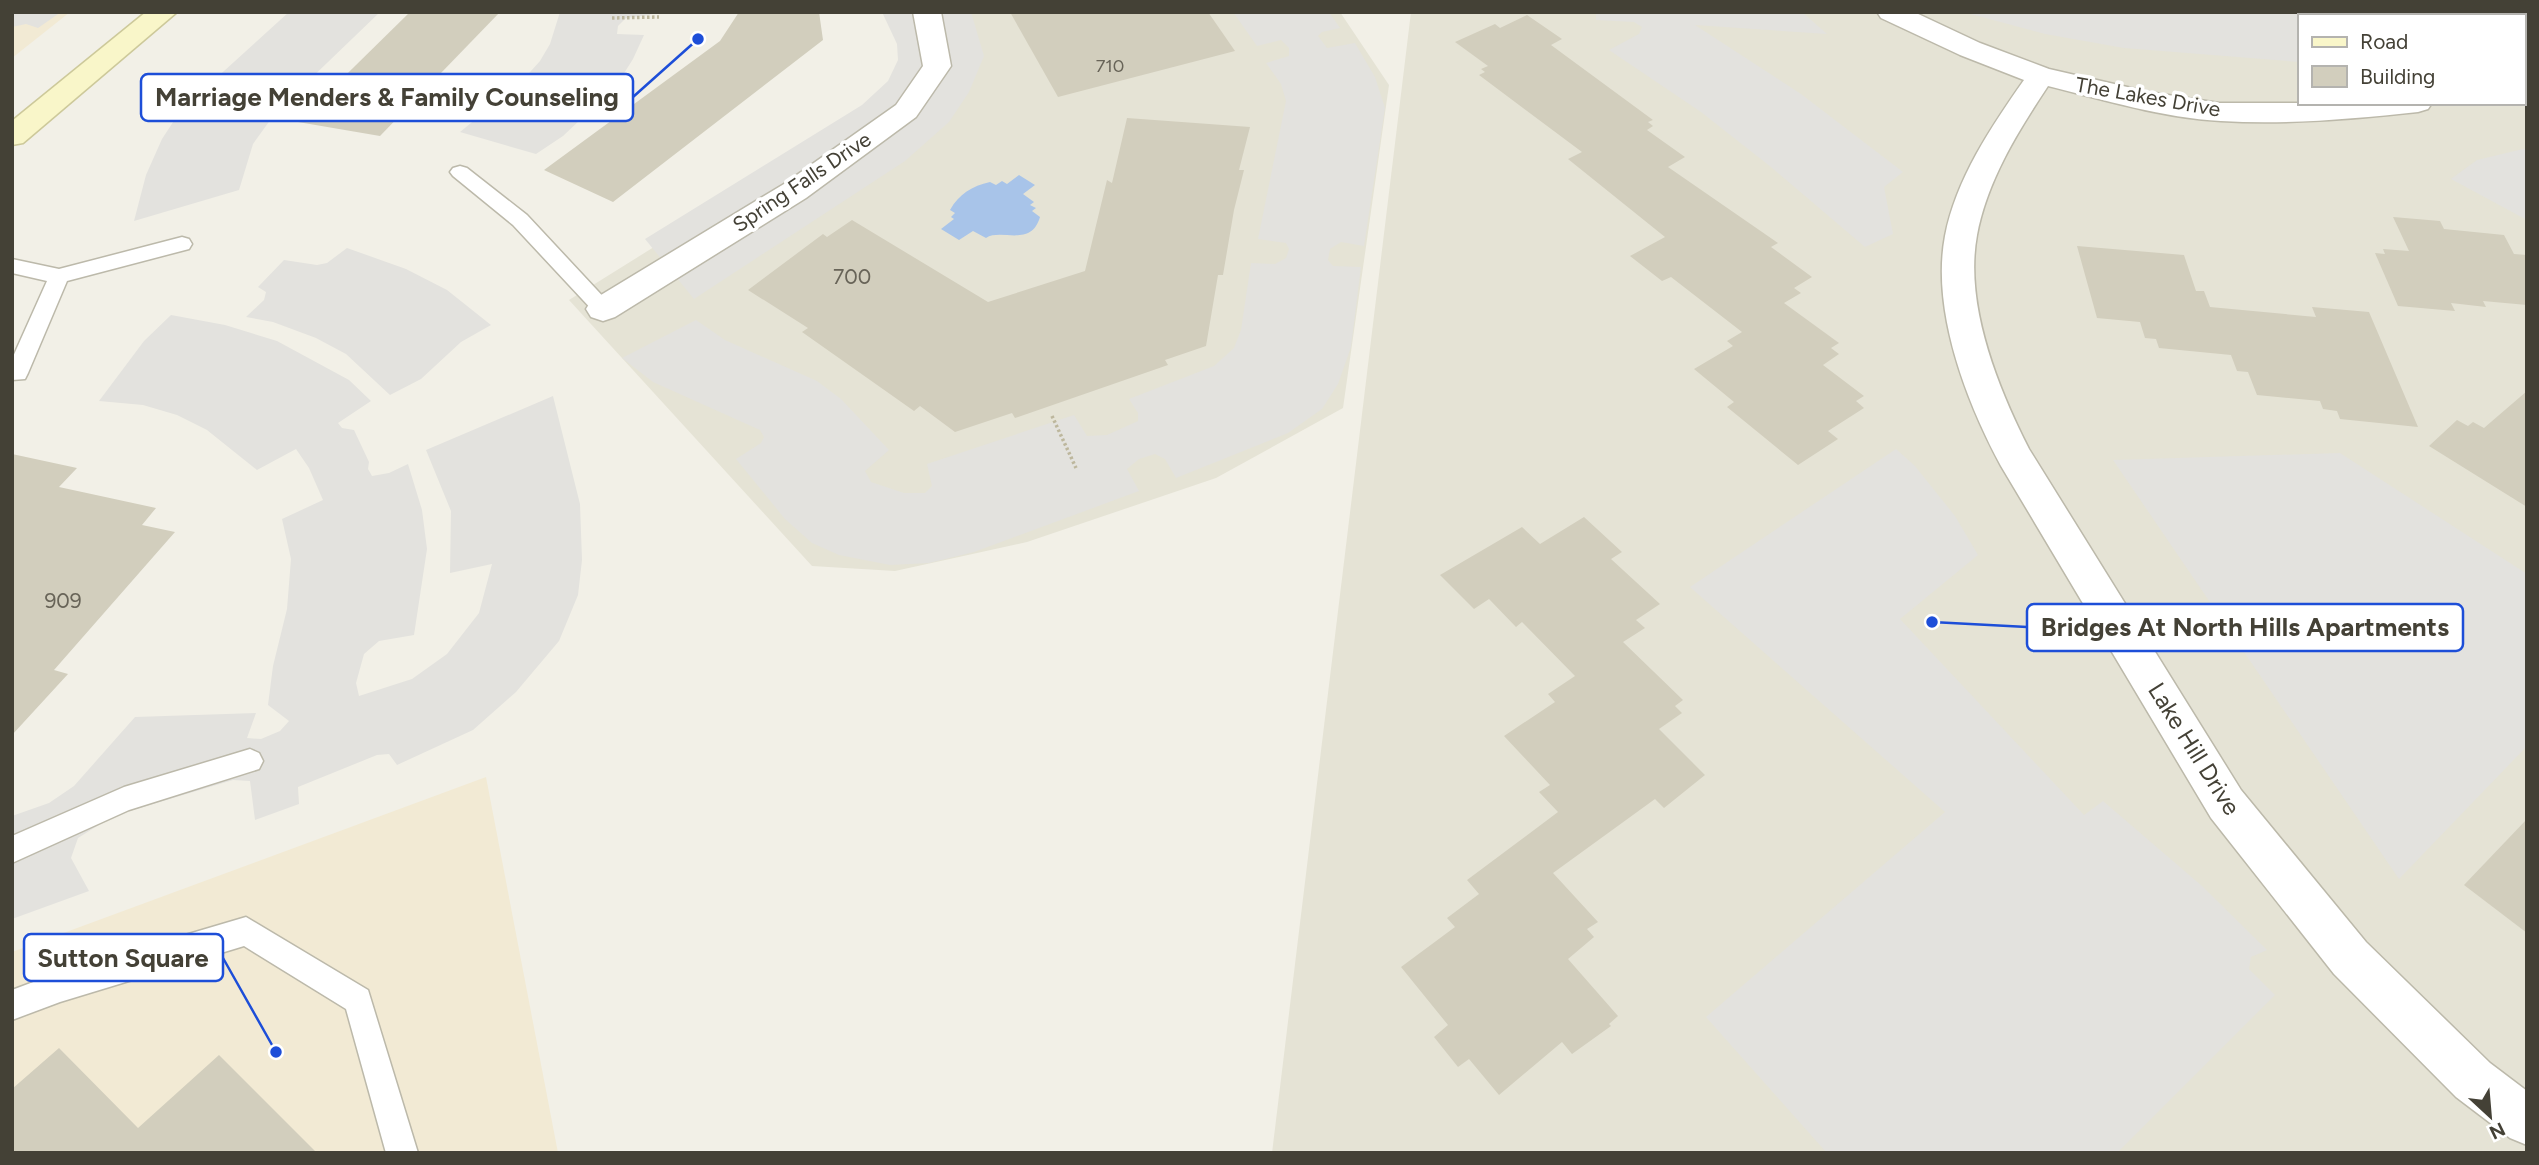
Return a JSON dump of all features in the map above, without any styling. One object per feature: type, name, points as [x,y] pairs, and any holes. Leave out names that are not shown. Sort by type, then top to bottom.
[{"type":"main road","points":[[12,136],[163,12]]},
{"type":"street","name":"Spring Falls Drive","points":[[603,309],[795,191],[906,111],[937,66],[927,12]]},
{"type":"street","name":"The Lakes Drive","points":[[1891,12],[1970,49],[2041,76],[2149,101],[2219,112],[2323,113],[2399,105]]},
{"type":"street","name":"Lake Hill Drive","points":[[2041,76],[1976,186],[1963,225],[1958,260],[1966,336],[1988,404],[2014,456],[2226,804],[2350,958],[2473,1080],[2527,1121]]},
{"type":"lane","points":[[460,172],[520,220],[603,309]]},
{"type":"lane","points":[[12,266],[59,276],[182,244]]},
{"type":"lane","points":[[17,373],[59,276]]},
{"type":"lane","points":[[12,850],[124,799],[250,761]]},
{"type":"lane","points":[[12,1004],[246,931],[358,1000],[402,1153]]},
{"type":"path","points":[[612,18],[659,16]]},
{"type":"path","points":[[1052,416],[1076,468]]},
{"type":"shaded area","points":[[12,12],[70,12],[12,58]]},
{"type":"shaded area","points":[[12,12],[61,12],[38,28],[26,24],[12,27]]},
{"type":"shaded area","points":[[289,12],[380,12],[276,112],[253,144],[239,190],[134,221],[146,175],[162,139],[181,110]]},
{"type":"shaded area","points":[[560,12],[651,12],[650,15],[626,18],[618,26],[617,34],[644,35],[616,86],[563,136],[536,154],[460,132],[521,82],[540,61],[550,44]]},
{"type":"shaded area","points":[[882,12],[971,12],[984,56],[969,92],[949,122],[905,161],[694,299],[645,239],[862,105],[888,81],[898,60],[897,44]]},
{"type":"shaded area","points":[[900,12],[1340,12],[1389,85],[1343,408],[1216,478],[1027,542],[895,571],[812,566],[569,300],[864,116],[896,78],[909,31]]},
{"type":"shaded area","points":[[1233,12],[1329,12],[1340,28],[1322,32],[1318,36],[1327,48],[1355,43],[1375,77],[1385,108],[1364,246],[1341,242],[1330,249],[1328,260],[1333,266],[1361,267],[1351,347],[1338,384],[1322,409],[1288,433],[1176,478],[1165,459],[1155,454],[1139,459],[1127,469],[1139,491],[974,552],[929,563],[890,565],[839,555],[812,543],[785,519],[736,459],[761,443],[764,437],[760,430],[653,382],[622,358],[696,320],[725,340],[817,381],[841,399],[889,450],[865,471],[871,482],[904,493],[925,493],[932,486],[927,464],[1074,415],[1087,436],[1107,435],[1138,421],[1138,413],[1129,399],[1214,366],[1234,348],[1241,330],[1251,263],[1275,264],[1286,258],[1289,249],[1286,243],[1258,239],[1286,101],[1281,84],[1266,63],[1289,56],[1289,48],[1281,40],[1257,46]]},
{"type":"shaded area","points":[[1411,12],[2527,12],[2527,1153],[1272,1153]]},
{"type":"shaded area","points":[[1596,12],[1802,12],[1827,34],[1695,25],[1801,94],[1903,172],[1884,187],[1893,234],[1865,247],[1701,112],[1609,50],[1639,34],[1642,27],[1634,22],[1596,20]]},
{"type":"shaded area","points":[[1963,12],[2513,12],[2298,14],[2298,62],[2124,48],[2045,34]]},
{"type":"shaded area","points":[[2527,148],[2527,220],[2451,179],[2477,160]]},
{"type":"shaded area","points":[[347,248],[406,269],[447,290],[491,325],[461,342],[421,379],[390,395],[346,354],[316,338],[273,322],[246,317],[264,300],[266,292],[258,287],[284,260],[317,265],[327,263]]},
{"type":"shaded area","points":[[171,315],[225,325],[277,341],[349,380],[371,401],[338,423],[342,428],[354,430],[369,462],[368,469],[372,476],[389,473],[408,464],[422,510],[427,549],[414,635],[379,641],[364,654],[356,683],[359,696],[412,679],[447,654],[479,613],[492,564],[450,573],[451,511],[426,450],[553,396],[580,504],[582,560],[578,595],[559,641],[516,692],[473,730],[397,765],[389,754],[377,755],[298,787],[299,804],[255,820],[250,781],[233,780],[113,816],[78,838],[71,858],[89,891],[12,919],[12,816],[49,803],[74,786],[135,717],[256,713],[247,738],[261,739],[280,731],[289,721],[268,705],[273,666],[287,609],[291,559],[282,519],[323,500],[309,468],[296,449],[257,470],[207,430],[177,415],[143,405],[99,401],[144,341]]},
{"type":"shaded area","points":[[1896,449],[1915,466],[1955,516],[1978,555],[1900,619],[2084,815],[2103,801],[2202,886],[2267,950],[2251,957],[2249,969],[2275,995],[2117,1153],[1827,1153],[1706,1017],[1945,812],[1690,587]]},
{"type":"shaded area","points":[[2340,453],[2527,574],[2527,746],[2399,879],[2113,460]]},
{"type":"shaded area","points":[[486,777],[558,1153],[12,1153],[12,952]]},
{"type":"water","points":[[1019,175],[1035,185],[1023,194],[1034,202],[1030,205],[1036,208],[1032,211],[1040,217],[1030,232],[1023,235],[992,235],[986,238],[973,231],[959,240],[941,229],[954,219],[951,217],[955,213],[950,210],[967,192],[990,182],[996,185],[1002,181],[1007,184]]},
{"type":"building","points":[[410,12],[500,12],[380,136],[298,122]]},
{"type":"building","points":[[739,12],[819,12],[823,40],[613,202],[544,170],[720,41]]},
{"type":"building","points":[[1010,12],[1208,12],[1235,51],[1058,97]]},
{"type":"building","points":[[1527,15],[1562,39],[1551,45],[1653,120],[1648,122],[1653,126],[1647,130],[1685,157],[1668,167],[1778,243],[1771,247],[1812,277],[1794,288],[1801,293],[1784,303],[1839,343],[1831,348],[1839,354],[1823,365],[1864,396],[1856,401],[1864,408],[1828,431],[1838,439],[1798,465],[1727,407],[1734,402],[1694,369],[1733,346],[1727,341],[1742,332],[1671,277],[1662,281],[1630,256],[1665,237],[1568,159],[1582,152],[1479,75],[1485,72],[1481,69],[1488,66],[1455,42],[1495,24],[1500,28]]},
{"type":"building","points":[[1127,118],[1250,127],[1239,170],[1244,170],[1223,275],[1218,275],[1206,346],[1165,360],[1168,365],[1015,418],[1012,413],[955,432],[920,406],[914,411],[802,332],[808,328],[748,290],[823,234],[827,237],[852,220],[988,302],[1085,271],[1107,180],[1112,183]]},
{"type":"building","points":[[2393,217],[2440,221],[2444,229],[2504,235],[2514,254],[2527,255],[2527,305],[2483,301],[2486,307],[2451,303],[2455,311],[2398,306],[2375,253],[2385,254],[2383,249],[2409,251]]},
{"type":"building","points":[[2077,246],[2184,255],[2196,291],[2204,291],[2210,307],[2316,317],[2312,307],[2369,312],[2418,427],[2340,419],[2337,411],[2323,409],[2320,401],[2257,395],[2248,372],[2237,371],[2231,355],[2159,348],[2156,339],[2145,338],[2140,322],[2097,318]]},
{"type":"building","points":[[2527,391],[2527,507],[2429,446],[2457,420],[2468,426],[2473,422],[2484,428]]},
{"type":"building","points":[[12,454],[77,468],[59,487],[156,508],[142,525],[175,532],[54,670],[68,674],[12,735]]},
{"type":"building","points":[[1584,517],[1622,552],[1611,559],[1660,604],[1636,620],[1645,628],[1623,642],[1683,700],[1675,706],[1682,713],[1659,729],[1705,775],[1664,808],[1655,799],[1553,873],[1598,922],[1587,929],[1594,937],[1568,959],[1618,1016],[1609,1024],[1611,1026],[1572,1054],[1562,1042],[1499,1095],[1469,1059],[1458,1067],[1434,1037],[1448,1025],[1401,967],[1455,927],[1447,918],[1479,894],[1467,880],[1558,812],[1539,792],[1550,785],[1504,736],[1555,702],[1548,694],[1575,676],[1522,622],[1516,627],[1489,599],[1474,609],[1440,575],[1522,527],[1540,544]]},
{"type":"building","points":[[2527,819],[2527,933],[2464,885]]},
{"type":"building","points":[[59,1048],[138,1128],[219,1055],[317,1153],[12,1153],[12,1089]]},
{"type":"place","name":"Marriage Menders & Family Counseling","points":[[698,39]]},
{"type":"place","name":"Bridges At North Hills Apartments","points":[[1932,622]]},
{"type":"place","name":"Sutton Square","points":[[276,1052]]}]
